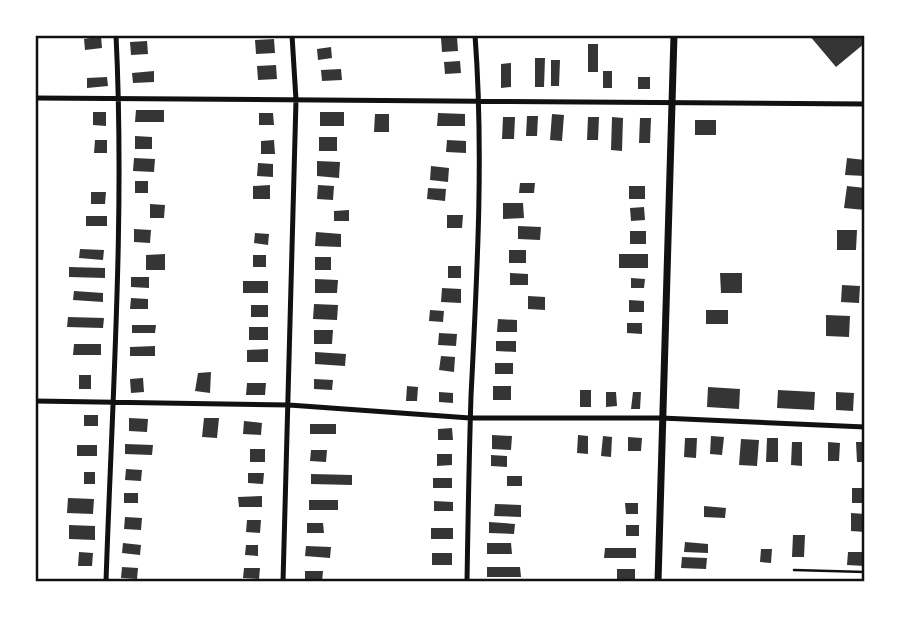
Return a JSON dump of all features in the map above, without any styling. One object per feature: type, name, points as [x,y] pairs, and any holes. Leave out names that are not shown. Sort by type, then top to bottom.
[{"type":"street","points":[[106,582],[119,99],[117,35]]},
{"type":"street","points":[[283,582],[296,100],[292,35]]},
{"type":"street","points":[[467,582],[470,418],[478,246],[480,101],[475,35]]},
{"type":"street","points":[[658,582],[674,35]]},
{"type":"street","points":[[35,98],[865,104]]},
{"type":"street","points":[[35,401],[289,405],[470,418],[661,418],[865,427]]},
{"type":"lane","points":[[794,570],[865,572]]},
{"type":"building","points":[[809,35],[865,35],[865,43],[836,67]]},
{"type":"building","points":[[101,36],[102,48],[85,50],[84,39]]},
{"type":"building","points":[[457,37],[458,51],[442,52],[441,38]]},
{"type":"building","points":[[274,39],[275,53],[256,54],[255,40]]},
{"type":"building","points":[[147,41],[148,54],[131,55],[130,42]]},
{"type":"building","points":[[588,44],[598,44],[598,72],[588,72]]},
{"type":"building","points":[[331,47],[332,58],[318,60],[317,49]]},
{"type":"building","points":[[535,58],[545,58],[544,87],[535,87]]},
{"type":"building","points":[[551,60],[560,60],[559,86],[551,86]]},
{"type":"building","points":[[460,61],[461,73],[445,74],[444,62]]},
{"type":"building","points":[[511,63],[511,87],[501,88],[501,64]]},
{"type":"building","points":[[276,65],[277,79],[258,80],[257,66]]},
{"type":"building","points":[[341,69],[342,80],[322,81],[321,70]]},
{"type":"building","points":[[154,71],[154,82],[133,83],[132,73]]},
{"type":"building","points":[[603,71],[612,71],[612,88],[603,88]]},
{"type":"building","points":[[107,77],[108,86],[87,88],[87,78]]},
{"type":"building","points":[[638,77],[650,77],[650,89],[638,89]]},
{"type":"building","points":[[136,110],[164,110],[164,122],[135,122]]},
{"type":"building","points":[[93,112],[106,112],[106,126],[93,125]]},
{"type":"building","points":[[320,112],[344,112],[344,126],[320,126]]},
{"type":"building","points":[[259,113],[273,113],[274,125],[259,125]]},
{"type":"building","points":[[438,113],[465,114],[465,126],[437,126]]},
{"type":"building","points":[[375,114],[389,114],[389,132],[374,132]]},
{"type":"building","points":[[552,114],[564,115],[562,141],[550,140]]},
{"type":"building","points":[[527,116],[538,116],[537,136],[526,136]]},
{"type":"building","points":[[503,117],[515,117],[514,139],[502,139]]},
{"type":"building","points":[[588,117],[599,117],[598,140],[587,140]]},
{"type":"building","points":[[612,117],[623,118],[622,151],[611,150]]},
{"type":"building","points":[[640,118],[651,118],[650,143],[639,143]]},
{"type":"building","points":[[695,120],[716,120],[716,135],[695,135]]},
{"type":"building","points":[[135,136],[152,137],[152,149],[135,149]]},
{"type":"building","points":[[319,137],[337,137],[337,151],[319,151]]},
{"type":"building","points":[[95,140],[107,140],[107,153],[94,153]]},
{"type":"building","points":[[274,140],[275,154],[261,154],[261,141]]},
{"type":"building","points":[[447,140],[466,141],[466,153],[446,152]]},
{"type":"building","points":[[134,158],[155,159],[154,172],[133,171]]},
{"type":"building","points":[[847,158],[865,160],[865,176],[845,175]]},
{"type":"building","points":[[317,161],[340,162],[339,178],[317,176]]},
{"type":"building","points":[[258,163],[273,164],[273,177],[257,176]]},
{"type":"building","points":[[431,166],[449,168],[448,182],[430,180]]},
{"type":"building","points":[[135,181],[148,181],[148,193],[135,193]]},
{"type":"building","points":[[520,183],[535,183],[534,193],[519,193]]},
{"type":"building","points":[[270,185],[270,199],[253,199],[253,186]]},
{"type":"building","points":[[318,185],[334,186],[333,200],[317,199]]},
{"type":"building","points":[[629,186],[645,186],[645,199],[629,199]]},
{"type":"building","points":[[847,186],[865,188],[865,210],[844,208]]},
{"type":"building","points":[[428,188],[446,189],[445,201],[427,199]]},
{"type":"building","points":[[91,192],[106,192],[105,204],[91,204]]},
{"type":"building","points":[[503,203],[523,203],[524,218],[503,219]]},
{"type":"building","points":[[150,204],[165,205],[164,218],[150,218]]},
{"type":"building","points":[[644,207],[645,220],[631,221],[630,208]]},
{"type":"building","points":[[349,210],[349,221],[334,221],[334,211]]},
{"type":"building","points":[[447,215],[463,215],[462,228],[447,228]]},
{"type":"building","points":[[86,216],[107,216],[107,226],[86,226]]},
{"type":"building","points":[[518,226],[541,227],[540,240],[518,239]]},
{"type":"building","points":[[134,229],[151,230],[150,243],[134,242]]},
{"type":"building","points":[[837,230],[857,230],[856,250],[837,250]]},
{"type":"building","points":[[630,231],[646,231],[646,244],[630,244]]},
{"type":"building","points":[[316,232],[341,234],[341,247],[315,246]]},
{"type":"building","points":[[255,233],[269,234],[268,245],[254,243]]},
{"type":"building","points":[[80,249],[104,250],[103,260],[79,258]]},
{"type":"building","points":[[509,250],[526,250],[526,263],[509,263]]},
{"type":"building","points":[[165,254],[165,270],[146,270],[146,255]]},
{"type":"building","points":[[619,254],[648,254],[648,268],[619,268]]},
{"type":"building","points":[[253,255],[266,255],[266,267],[253,267]]},
{"type":"building","points":[[315,257],[331,257],[331,270],[315,270]]},
{"type":"building","points":[[448,266],[461,266],[461,278],[448,278]]},
{"type":"building","points":[[69,267],[105,268],[105,278],[69,277]]},
{"type":"building","points":[[510,273],[528,274],[528,285],[510,285]]},
{"type":"building","points":[[720,273],[742,273],[742,293],[721,293]]},
{"type":"building","points":[[131,277],[149,277],[149,288],[131,287]]},
{"type":"building","points":[[631,278],[645,279],[644,288],[631,288]]},
{"type":"building","points":[[315,279],[338,280],[337,293],[315,293]]},
{"type":"building","points":[[243,281],[268,281],[268,293],[243,293]]},
{"type":"building","points":[[842,285],[860,286],[859,303],[841,302]]},
{"type":"building","points":[[442,288],[461,289],[461,303],[441,302]]},
{"type":"building","points":[[74,291],[103,293],[103,302],[73,300]]},
{"type":"building","points":[[528,296],[545,297],[545,310],[528,309]]},
{"type":"building","points":[[131,298],[148,299],[148,309],[130,309]]},
{"type":"building","points":[[629,300],[644,301],[644,312],[629,312]]},
{"type":"building","points":[[314,304],[338,305],[337,320],[313,319]]},
{"type":"building","points":[[251,305],[268,305],[268,317],[251,317]]},
{"type":"building","points":[[430,310],[444,311],[443,322],[429,321]]},
{"type":"building","points":[[706,310],[728,310],[728,324],[706,324]]},
{"type":"building","points":[[826,315],[850,316],[849,337],[826,336]]},
{"type":"building","points":[[68,317],[104,318],[103,328],[67,327]]},
{"type":"building","points":[[498,319],[517,320],[517,332],[497,332]]},
{"type":"building","points":[[627,323],[642,323],[642,334],[627,333]]},
{"type":"building","points":[[132,325],[156,325],[155,333],[132,333]]},
{"type":"building","points":[[249,327],[268,327],[268,340],[249,340]]},
{"type":"building","points":[[314,330],[333,330],[332,344],[314,344]]},
{"type":"building","points":[[439,333],[457,334],[456,346],[438,345]]},
{"type":"building","points":[[496,341],[516,341],[516,352],[496,351]]},
{"type":"building","points":[[74,344],[101,344],[101,355],[73,355]]},
{"type":"building","points":[[155,346],[155,356],[130,356],[130,347]]},
{"type":"building","points":[[268,349],[268,362],[247,362],[247,350]]},
{"type":"building","points":[[315,352],[346,354],[345,366],[315,364]]},
{"type":"building","points":[[441,356],[455,357],[454,372],[439,370]]},
{"type":"building","points":[[495,363],[513,363],[513,374],[495,374]]},
{"type":"building","points":[[211,372],[210,393],[195,391],[198,373]]},
{"type":"building","points":[[79,375],[91,375],[91,389],[79,389]]},
{"type":"building","points":[[143,378],[144,392],[131,393],[130,379]]},
{"type":"building","points":[[314,379],[333,380],[332,390],[314,389]]},
{"type":"building","points":[[247,383],[266,383],[265,395],[246,395]]},
{"type":"building","points":[[407,386],[418,387],[417,401],[406,401]]},
{"type":"building","points":[[493,386],[511,386],[511,400],[493,400]]},
{"type":"building","points":[[708,387],[740,389],[739,409],[707,407]]},
{"type":"building","points":[[580,390],[591,390],[591,407],[580,407]]},
{"type":"building","points":[[778,390],[815,392],[814,410],[777,408]]},
{"type":"building","points":[[439,392],[453,393],[453,403],[439,402]]},
{"type":"building","points":[[606,392],[616,392],[617,406],[606,407]]},
{"type":"building","points":[[633,392],[641,392],[640,409],[631,409]]},
{"type":"building","points":[[836,392],[854,393],[853,411],[836,410]]},
{"type":"building","points":[[84,415],[98,415],[98,426],[84,426]]},
{"type":"building","points":[[129,418],[148,419],[147,432],[129,431]]},
{"type":"building","points":[[204,418],[219,418],[217,438],[202,437]]},
{"type":"building","points":[[244,421],[262,423],[261,435],[243,434]]},
{"type":"building","points":[[310,424],[336,424],[336,434],[310,434]]},
{"type":"building","points":[[452,428],[453,440],[438,440],[438,429]]},
{"type":"building","points":[[492,435],[512,436],[511,450],[492,449]]},
{"type":"building","points":[[578,435],[588,436],[588,454],[577,453]]},
{"type":"building","points":[[603,436],[612,437],[611,457],[601,456]]},
{"type":"building","points":[[711,436],[724,437],[722,455],[710,454]]},
{"type":"building","points":[[628,437],[642,438],[641,451],[628,451]]},
{"type":"building","points":[[685,438],[697,438],[696,458],[684,457]]},
{"type":"building","points":[[767,438],[778,438],[778,462],[766,462]]},
{"type":"building","points":[[741,439],[759,440],[757,466],[739,465]]},
{"type":"building","points":[[792,442],[802,442],[802,466],[791,465]]},
{"type":"building","points":[[828,442],[840,443],[839,461],[828,461]]},
{"type":"building","points":[[856,442],[865,442],[865,462],[857,462]]},
{"type":"building","points":[[125,444],[153,445],[152,455],[125,454]]},
{"type":"building","points":[[77,445],[97,445],[97,456],[77,456]]},
{"type":"building","points":[[250,449],[265,449],[265,462],[250,462]]},
{"type":"building","points":[[311,450],[327,450],[326,462],[310,461]]},
{"type":"building","points":[[437,454],[452,454],[452,465],[437,466]]},
{"type":"building","points":[[491,455],[507,456],[507,467],[491,466]]},
{"type":"building","points":[[126,469],[142,470],[141,481],[125,480]]},
{"type":"building","points":[[84,472],[95,472],[95,484],[84,484]]},
{"type":"building","points":[[248,473],[264,473],[263,484],[248,483]]},
{"type":"building","points":[[311,474],[352,475],[352,485],[311,484]]},
{"type":"building","points":[[507,476],[522,476],[522,486],[507,486]]},
{"type":"building","points":[[433,478],[452,478],[452,488],[433,488]]},
{"type":"building","points":[[852,488],[865,488],[865,503],[852,503]]},
{"type":"building","points":[[124,493],[138,493],[138,503],[124,503]]},
{"type":"building","points":[[262,496],[262,507],[239,507],[238,497]]},
{"type":"building","points":[[68,498],[94,499],[93,514],[67,513]]},
{"type":"building","points":[[309,500],[338,500],[338,510],[309,510]]},
{"type":"building","points":[[434,501],[453,502],[453,511],[434,511]]},
{"type":"building","points":[[625,503],[638,503],[638,514],[626,514]]},
{"type":"building","points":[[495,504],[521,505],[521,517],[494,516]]},
{"type":"building","points":[[704,506],[726,508],[725,518],[704,517]]},
{"type":"building","points":[[851,513],[865,514],[865,532],[851,531]]},
{"type":"building","points":[[125,517],[142,518],[141,530],[124,529]]},
{"type":"building","points":[[247,520],[261,520],[260,533],[246,532]]},
{"type":"building","points":[[489,522],[515,524],[514,534],[489,533]]},
{"type":"building","points":[[307,523],[323,523],[324,533],[307,533]]},
{"type":"building","points":[[69,525],[95,526],[95,540],[69,539]]},
{"type":"building","points":[[626,525],[639,525],[639,536],[626,536]]},
{"type":"building","points":[[431,528],[453,528],[453,539],[431,539]]},
{"type":"building","points":[[793,535],[805,535],[804,557],[792,557]]},
{"type":"building","points":[[685,542],[708,544],[708,553],[684,552]]},
{"type":"building","points":[[123,543],[141,545],[140,555],[122,553]]},
{"type":"building","points":[[487,543],[511,543],[512,554],[487,554]]},
{"type":"building","points":[[246,545],[258,545],[258,556],[245,555]]},
{"type":"building","points":[[306,546],[331,547],[330,558],[305,556]]},
{"type":"building","points":[[605,548],[636,548],[636,558],[604,558]]},
{"type":"building","points":[[761,549],[772,549],[771,563],[760,562]]},
{"type":"building","points":[[79,552],[93,553],[92,566],[78,566]]},
{"type":"building","points":[[848,552],[865,552],[865,566],[847,565]]},
{"type":"building","points":[[432,553],[452,553],[452,565],[432,565]]},
{"type":"building","points":[[682,557],[707,558],[706,569],[681,568]]},
{"type":"building","points":[[122,567],[138,568],[137,579],[121,578]]},
{"type":"building","points":[[487,567],[520,567],[521,577],[487,577]]},
{"type":"building","points":[[244,568],[260,568],[259,579],[243,578]]},
{"type":"building","points":[[617,569],[635,569],[635,579],[617,579]]},
{"type":"building","points":[[305,571],[323,571],[322,582],[305,582]]}]
